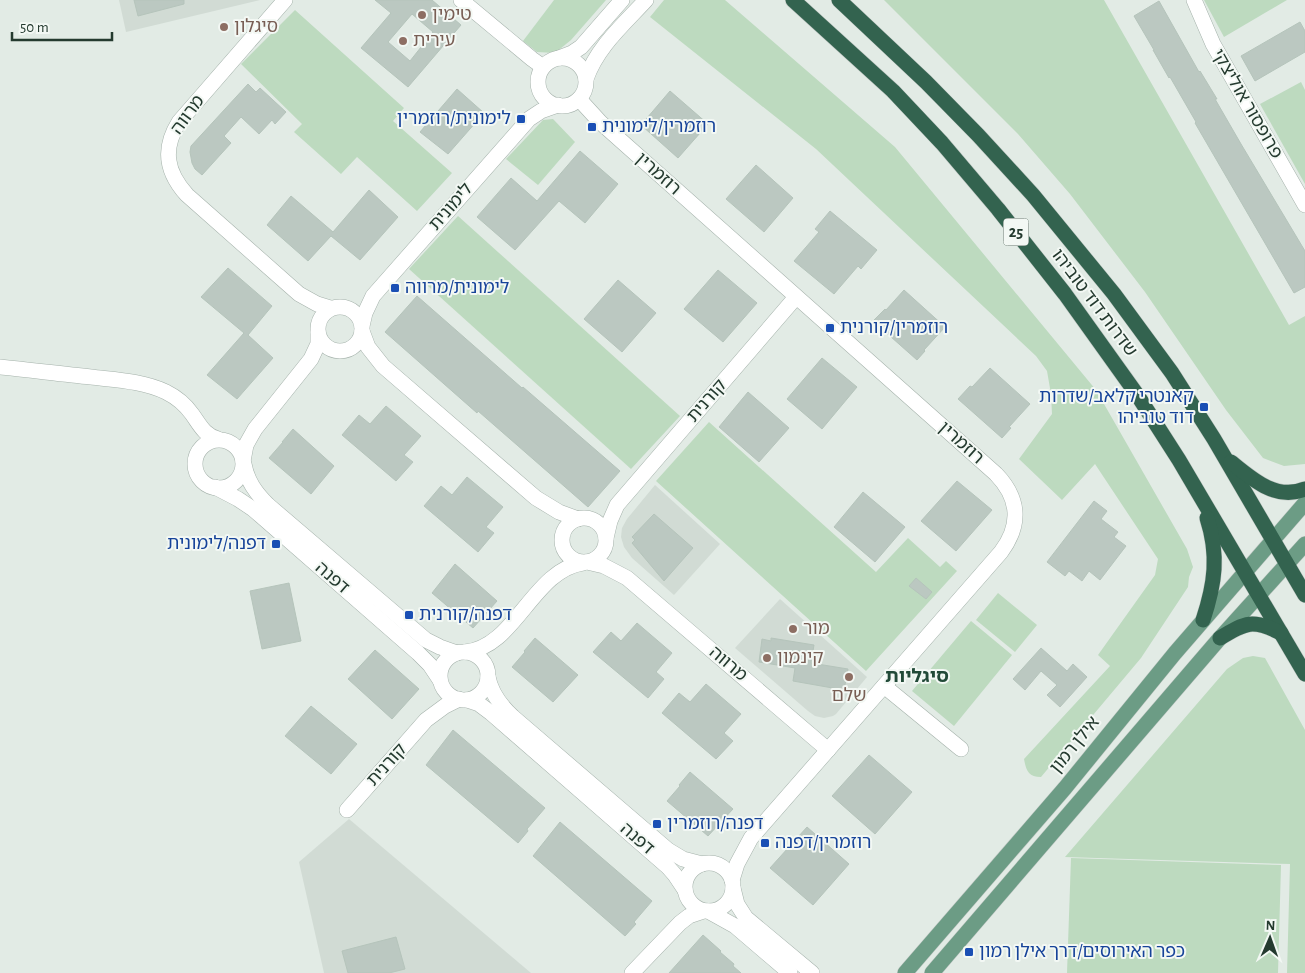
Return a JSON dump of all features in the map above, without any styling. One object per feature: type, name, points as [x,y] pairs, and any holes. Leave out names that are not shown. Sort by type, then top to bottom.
[{"type":"highway","name":"שדרות דוד טוביהו","points":[[794,0],[893,91],[942,143],[998,209],[1065,294],[1138,396],[1179,460],[1305,674]]},
{"type":"highway","name":"שדרות דוד טוביהו","points":[[839,0],[926,82],[978,135],[1033,195],[1114,294],[1166,365],[1224,457],[1305,595]]},
{"type":"highway","points":[[1224,457],[1253,480],[1272,491],[1288,493],[1305,489]]},
{"type":"highway","points":[[1200,495],[1212,532],[1214,547],[1214,577],[1203,620]]},
{"type":"highway","points":[[1220,638],[1238,627],[1253,624],[1266,626],[1281,633]]},
{"type":"main road","name":"אילן רמון","points":[[905,973],[1069,782],[1175,652],[1305,503]]},
{"type":"main road","points":[[932,973],[1220,638],[1305,544]]},
{"type":"street","name":"מרווה","points":[[285,0],[179,122],[170,143],[170,169],[179,186],[187,195],[299,294],[320,306],[337,308]]},
{"type":"street","points":[[461,0],[543,67]]},
{"type":"street","points":[[622,0],[581,47],[572,53],[552,60],[543,67],[538,85],[540,92],[550,103],[569,105],[579,99],[585,90],[586,78],[599,52],[646,0]]},
{"type":"street","name":"פרופסור אוליצקי","points":[[1194,0],[1213,44],[1305,205]]},
{"type":"street","points":[[559,58],[567,58],[577,62],[586,78]]},
{"type":"street","name":"לימונית","points":[[529,119],[536,102],[538,85]]},
{"type":"street","name":"רוזמרין","points":[[579,99],[600,122],[996,474],[1008,488],[1014,504],[1014,528],[1007,545],[751,838],[732,852],[707,864]]},
{"type":"street","name":"לימונית","points":[[362,328],[364,313],[373,296],[529,119],[544,109],[558,105]]},
{"type":"street","name":"מרווה","points":[[299,294],[311,313],[318,330]]},
{"type":"street","name":"לימונית","points":[[337,308],[358,304],[373,296]]},
{"type":"street","name":"קורנית","points":[[606,542],[609,524],[617,505],[796,297]]},
{"type":"street","points":[[198,423],[199,441],[195,465],[197,474],[204,483],[215,487],[233,484],[241,476],[246,445],[254,429],[305,368],[316,350],[320,318],[323,313],[337,308],[355,312],[360,319],[368,347],[383,366],[536,498],[559,512],[595,521],[604,531],[606,542],[599,556],[590,562],[571,566],[551,579],[499,636],[472,651],[450,656],[443,663],[440,670],[440,682],[446,693],[463,700],[474,698],[480,693],[486,684],[489,659],[499,636]]},
{"type":"street","points":[[305,368],[324,356],[350,349],[360,338],[362,328]]},
{"type":"street","points":[[318,330],[320,338],[330,349],[361,354],[383,366]]},
{"type":"street","points":[[0,367],[127,381],[164,391],[179,400],[192,413],[206,434],[237,447],[244,462]]},
{"type":"street","points":[[197,455],[204,445],[211,441],[238,438],[254,429]]},
{"type":"street","name":"דפנה","points":[[244,462],[250,482],[268,505],[428,642],[443,649],[461,652]]},
{"type":"street","name":"דפנה","points":[[215,487],[253,509],[415,650],[430,665],[440,682]]},
{"type":"street","points":[[536,498],[554,521],[566,553],[576,561],[585,562]]},
{"type":"street","name":"קורנית","points":[[582,518],[602,514],[617,505]]},
{"type":"street","points":[[551,579],[560,559],[564,529],[568,524],[582,518]]},
{"type":"street","name":"מרווה","points":[[606,542],[608,551],[627,578],[828,750]]},
{"type":"street","name":"מרווה","points":[[585,562],[604,566],[627,578]]},
{"type":"street","points":[[461,652],[472,653],[479,657],[484,662],[488,675]]},
{"type":"street","name":"דפנה","points":[[488,675],[495,695],[513,717],[668,850],[682,859],[707,864]]},
{"type":"street","name":"קורנית","points":[[426,720],[441,690],[440,682]]},
{"type":"street","points":[[884,686],[961,750]]},
{"type":"street","name":"קורנית","points":[[347,810],[426,720],[445,706],[463,700]]},
{"type":"street","name":"דפנה","points":[[463,700],[479,704],[491,712],[668,866],[685,892]]},
{"type":"street","name":"רוזמרין","points":[[733,884],[737,864],[751,838]]},
{"type":"street","points":[[671,930],[683,910],[685,883],[688,875],[694,868],[707,864],[721,866],[726,869],[733,884],[737,904],[746,918],[812,973]]},
{"type":"street","points":[[632,973],[671,930],[689,916],[719,909],[727,904],[731,897],[733,884]]},
{"type":"street","points":[[685,892],[693,905],[735,926],[790,973]]},
{"type":"shaded area","points":[[119,0],[260,0],[126,32]]},
{"type":"shaded area","points":[[655,485],[720,544],[674,595],[632,558],[624,547],[621,537],[622,528],[627,519]]},
{"type":"shaded area","points":[[780,599],[867,677],[833,716],[824,718],[815,716],[735,648]]},
{"type":"shaded area","points":[[349,819],[531,973],[324,973],[299,862]]},
{"type":"green space","points":[[554,0],[606,0],[571,40],[555,53],[537,52],[523,41]]},
{"type":"green space","points":[[664,0],[725,0],[895,147],[1096,390],[1187,549],[1193,567],[1188,587],[1141,658],[1041,777],[1033,776],[1028,772],[1024,759],[1110,666],[1098,655],[1155,575],[1158,559],[1095,464],[1062,500],[1019,459],[1052,414],[1047,371],[1036,356],[816,149],[650,17]]},
{"type":"green space","points":[[884,0],[1104,0],[1289,325],[1305,316],[1305,464],[1284,466],[1263,458],[1226,410],[1145,292],[1070,194],[1018,134]]},
{"type":"green space","points":[[1204,0],[1287,0],[1224,37]]},
{"type":"green space","points":[[295,10],[404,108],[393,121],[452,173],[417,211],[357,157],[341,174],[294,132],[302,124],[241,64]]},
{"type":"green space","points":[[1301,82],[1305,90],[1305,184],[1260,104]]},
{"type":"green space","points":[[553,119],[575,142],[538,185],[506,159],[543,120]]},
{"type":"green space","points":[[458,216],[680,416],[631,469],[409,269]]},
{"type":"green space","points":[[709,422],[876,572],[908,538],[940,567],[946,561],[957,571],[866,671],[656,481]]},
{"type":"green space","points":[[998,593],[1037,625],[1015,652],[976,620]]},
{"type":"green space","points":[[971,621],[1012,655],[954,726],[912,691]]},
{"type":"green space","points":[[1253,656],[1265,658],[1305,730],[1305,973],[1287,973],[1290,864],[1065,857],[1227,669],[1243,658]]},
{"type":"green space","points":[[1071,858],[1281,865],[1278,973],[1067,973]]},
{"type":"building","points":[[134,0],[184,0],[184,4],[138,16]]},
{"type":"building","points":[[375,0],[432,0],[461,25],[408,87],[361,48],[391,13]],"holes":[[[412,14],[433,32],[410,61],[388,42]]]},
{"type":"building","points":[[1159,1],[1305,251],[1305,287],[1294,293],[1134,16]]},
{"type":"building","points":[[1300,22],[1305,31],[1305,52],[1255,81],[1241,56]]},
{"type":"building","points":[[248,84],[256,92],[260,88],[286,112],[275,124],[272,120],[259,134],[241,117],[224,136],[231,143],[202,175],[195,169],[192,163],[191,146]]},
{"type":"building","points":[[457,89],[484,113],[448,154],[420,132]]},
{"type":"building","points":[[670,91],[708,124],[678,158],[641,125]]},
{"type":"building","points":[[580,151],[618,184],[585,223],[559,201],[515,250],[477,217],[511,178],[537,201]]},
{"type":"building","points":[[756,165],[793,198],[764,232],[726,199]]},
{"type":"building","points":[[369,190],[398,217],[360,260],[331,236],[308,261],[267,225],[291,196],[333,232]]},
{"type":"building","points":[[830,211],[877,250],[861,269],[858,266],[834,294],[794,261],[819,232],[815,229]]},
{"type":"building","points":[[228,268],[272,306],[248,335],[273,358],[237,399],[207,375],[244,333],[201,297]]},
{"type":"building","points":[[718,270],[757,303],[723,342],[684,309]]},
{"type":"building","points":[[618,280],[656,313],[622,352],[584,319]]},
{"type":"building","points":[[904,290],[945,327],[917,360],[873,321]]},
{"type":"building","points":[[417,296],[620,471],[588,507],[385,332]]},
{"type":"building","points":[[822,358],[857,387],[822,429],[787,399]]},
{"type":"building","points":[[990,368],[1030,404],[1009,427],[1011,428],[1002,438],[958,399]]},
{"type":"building","points":[[748,392],[789,428],[759,462],[719,427]]},
{"type":"building","points":[[386,406],[421,436],[404,455],[413,462],[396,481],[342,435],[359,415],[370,424]]},
{"type":"building","points":[[293,429],[334,466],[311,494],[269,458]]},
{"type":"building","points":[[467,477],[503,507],[486,527],[494,533],[478,552],[424,506],[441,486],[452,495]]},
{"type":"building","points":[[957,481],[992,510],[956,551],[921,521]]},
{"type":"building","points":[[863,492],[905,527],[875,562],[834,527]]},
{"type":"building","points":[[1094,501],[1107,511],[1101,519],[1118,532],[1114,537],[1126,546],[1100,580],[1089,571],[1082,581],[1069,571],[1065,576],[1047,562]]},
{"type":"building","points":[[654,514],[693,548],[664,581],[632,543],[635,540],[632,537]]},
{"type":"building","points":[[455,564],[497,601],[473,628],[432,593]]},
{"type":"building","points":[[916,578],[932,592],[926,599],[909,586]]},
{"type":"building","points":[[289,583],[301,641],[262,649],[250,591]]},
{"type":"building","points":[[637,623],[672,653],[656,672],[664,679],[648,698],[593,652],[611,632],[621,641]]},
{"type":"building","points":[[535,638],[578,675],[553,702],[512,667]]},
{"type":"building","points":[[771,638],[814,645],[811,663],[848,669],[844,690],[793,681],[795,668],[759,662],[762,639],[771,641]]},
{"type":"building","points":[[1041,648],[1067,671],[1073,664],[1087,677],[1060,707],[1047,695],[1057,685],[1041,671],[1025,690],[1013,679]]},
{"type":"building","points":[[375,650],[419,689],[392,719],[348,679]]},
{"type":"building","points":[[706,684],[741,714],[724,733],[733,741],[716,759],[662,713],[679,693],[690,702]]},
{"type":"building","points":[[311,706],[357,744],[331,774],[285,736]]},
{"type":"building","points":[[453,730],[545,808],[518,843],[426,765]]},
{"type":"building","points":[[869,755],[912,792],[875,834],[832,796]]},
{"type":"building","points":[[690,772],[733,809],[708,836],[667,801]]},
{"type":"building","points":[[560,822],[652,901],[625,936],[533,856]]},
{"type":"building","points":[[807,827],[849,864],[813,905],[770,868]]},
{"type":"building","points":[[703,935],[734,964],[733,966],[741,973],[669,973]]},
{"type":"building","points":[[396,937],[405,969],[389,973],[348,973],[342,951]]},
{"type":"place","name":"טימין","points":[[422,15]]},
{"type":"place","name":"סיגלון","points":[[224,27]]},
{"type":"place","name":"עירית","points":[[403,41]]},
{"type":"place","name":"לימונית/רוזמרין","points":[[521,119]]},
{"type":"place","name":"רוזמרין/לימונית","points":[[592,127]]},
{"type":"place","name":"לימונית/מרווה","points":[[395,288]]},
{"type":"place","name":"רוזמרין/קורנית","points":[[830,328]]},
{"type":"place","name":"קאנטרי קלאב/שדרות דוד טוביהו","points":[[1204,407]]},
{"type":"place","name":"דפנה/לימונית","points":[[276,544]]},
{"type":"place","name":"דפנה/קורנית","points":[[409,615]]},
{"type":"place","name":"מור","points":[[793,629]]},
{"type":"place","name":"קינמון","points":[[767,658]]},
{"type":"place","name":"שלם","points":[[849,677]]},
{"type":"place","name":"דפנה/רוזמרין","points":[[657,824]]},
{"type":"place","name":"רוזמרין/דפנה","points":[[765,843]]},
{"type":"place","name":"כפר האירוסים/דרך אילן רמון","points":[[969,952]]},
{"type":"district","name":"סיגליות","points":[[917,676]]}]
